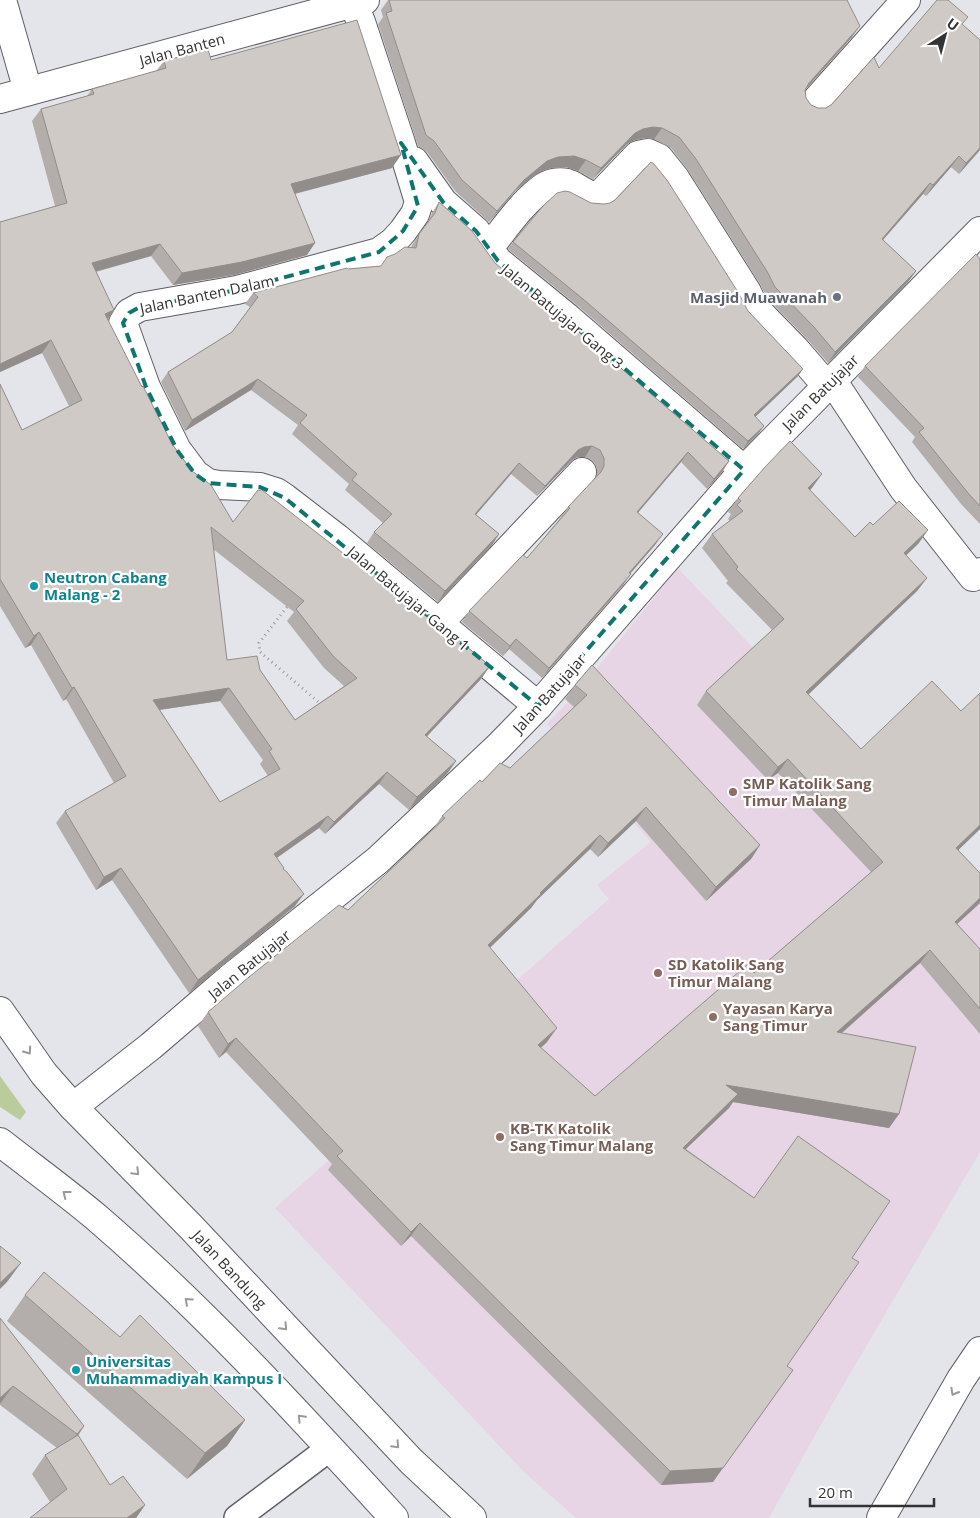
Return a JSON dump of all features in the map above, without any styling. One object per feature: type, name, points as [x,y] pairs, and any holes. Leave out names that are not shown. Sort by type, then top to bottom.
[{"type":"street","points":[[2,0],[28,91]]},
{"type":"street","points":[[813,104],[906,0]]},
{"type":"street","name":"Jalan Banten","points":[[0,99],[356,1]]},
{"type":"street","name":"Jalan Banten Dalam","points":[[337,538],[276,492],[260,487],[208,483],[195,474],[177,450],[146,387],[124,323],[129,312],[140,307],[238,290],[379,252],[393,242],[415,214],[419,202],[402,143],[360,22],[356,1]]},
{"type":"street","name":"Jalan Batujajar Gang 3","points":[[402,143],[443,202],[476,230],[498,261],[568,318],[744,470]]},
{"type":"street","points":[[489,248],[524,206],[542,188],[553,183],[567,183],[592,197],[599,196],[638,155],[648,153],[659,158],[676,178],[747,292],[754,307],[829,382],[903,488],[978,578]]},
{"type":"street","name":"Jalan Batujajar","points":[[72,1107],[151,1046],[229,979],[378,860],[498,747],[538,706],[744,470],[980,231]]},
{"type":"street","points":[[439,623],[582,472]]},
{"type":"street","name":"Jalan Batujajar Gang 1","points":[[337,538],[538,706]]},
{"type":"street","name":"Jalan Bandung","points":[[0,1011],[44,1074],[72,1107],[191,1227],[411,1461],[472,1518]]},
{"type":"street","points":[[0,1142],[95,1216],[195,1308],[330,1448],[394,1518]]},
{"type":"street","points":[[881,1518],[961,1380],[980,1351]]},
{"type":"lane","points":[[237,1518],[330,1448]]},
{"type":"path","points":[[291,601],[259,643],[260,652],[326,708]]},
{"type":"highlighted area","points":[[401,143],[443,202],[476,231],[498,261],[744,470],[538,706],[285,498],[260,487],[208,483],[195,474],[177,450],[146,387],[123,323],[129,313],[140,307],[237,290],[379,252],[403,231],[418,206]]},
{"type":"shaded area","name":"Yayasan Karya Sang Timur","points":[[678,568],[980,888],[980,1152],[833,1403],[769,1518],[576,1518],[524,1472],[275,1208],[434,1066],[507,989],[609,899],[597,885],[651,842],[547,724],[582,687]]},
{"type":"green space","points":[[0,1076],[26,1112],[20,1120],[0,1107]]},
{"type":"building","points":[[389,0],[847,0],[860,26],[809,83],[805,90],[806,98],[811,105],[818,108],[826,108],[832,104],[874,57],[879,68],[937,0],[948,0],[968,17],[962,24],[980,40],[980,148],[966,163],[959,156],[933,185],[930,183],[882,239],[916,271],[835,352],[814,327],[775,287],[696,159],[679,137],[662,128],[653,127],[635,133],[601,168],[574,156],[558,157],[547,161],[524,180],[497,211],[462,180],[434,141],[426,135],[386,13],[392,11]]},
{"type":"building","points":[[357,20],[401,155],[291,184],[315,243],[242,262],[182,273],[160,244],[92,263],[114,310],[105,314],[172,444],[192,471],[211,485],[233,522],[258,490],[262,490],[348,557],[353,552],[490,666],[425,735],[456,761],[417,797],[387,772],[334,822],[328,816],[274,854],[283,869],[304,894],[198,980],[121,868],[104,877],[65,811],[126,776],[74,687],[72,688],[39,632],[34,636],[0,579],[0,384],[22,430],[82,400],[51,340],[0,364],[0,222],[67,203],[41,109],[94,94],[92,89],[166,68],[164,61],[208,49],[211,60]],"holes":[[[211,527],[304,601],[296,609],[333,656],[357,678],[295,720],[260,670],[257,656],[227,660]],[[229,688],[272,749],[269,751],[280,769],[220,802],[153,700]]]},
{"type":"building","points":[[651,162],[667,180],[748,311],[803,369],[754,415],[764,426],[748,441],[583,299],[513,242],[543,206],[557,193],[570,192],[591,203],[610,203]]},
{"type":"building","points":[[439,202],[472,231],[495,263],[565,320],[729,461],[714,479],[688,452],[637,512],[663,534],[629,573],[631,574],[549,668],[516,639],[510,646],[469,611],[523,555],[527,558],[570,508],[568,507],[601,472],[604,466],[604,458],[600,450],[592,446],[578,450],[545,486],[519,463],[475,514],[499,534],[445,591],[374,532],[392,514],[352,480],[357,474],[300,423],[307,415],[258,379],[192,420],[168,372],[232,332],[258,297],[253,293],[347,268],[381,266],[387,257],[405,247],[416,248],[419,234],[435,213]]},
{"type":"building","points":[[976,254],[980,259],[980,506],[919,432],[924,428],[865,366]]},
{"type":"building","points":[[790,441],[822,474],[808,488],[855,537],[870,522],[873,525],[899,501],[928,530],[904,553],[927,578],[806,692],[861,749],[932,681],[961,711],[980,693],[980,825],[956,848],[980,873],[980,898],[955,922],[980,949],[980,1009],[930,950],[837,1032],[916,1047],[899,1114],[726,1085],[738,1094],[683,1148],[754,1198],[798,1136],[890,1201],[852,1258],[859,1262],[787,1366],[793,1370],[723,1468],[670,1471],[420,1223],[411,1232],[337,1156],[343,1151],[236,1038],[228,1044],[208,1012],[339,905],[348,910],[445,818],[442,816],[480,780],[482,782],[500,763],[510,768],[587,695],[575,685],[592,665],[760,845],[716,887],[646,807],[608,843],[600,835],[488,945],[557,1028],[538,1045],[595,1096],[748,964],[754,973],[883,862],[788,759],[778,767],[706,691],[784,619],[736,569],[738,567],[712,534],[743,511],[737,505],[741,501],[738,498]]},
{"type":"building","points":[[0,1246],[21,1263],[0,1283]]},
{"type":"building","points":[[44,1272],[120,1337],[140,1315],[245,1420],[205,1453],[25,1295]]},
{"type":"building","points":[[0,1318],[84,1426],[77,1434],[13,1386],[0,1398]]},
{"type":"building","points":[[78,1435],[110,1485],[123,1476],[145,1505],[127,1518],[30,1518],[67,1489],[45,1455]]},
{"type":"place","name":"Masjid Muawanah","points":[[837,297]]},
{"type":"place","name":"Neutron Cabang Malang - 2","points":[[34,586]]},
{"type":"place","name":"SMP Katolik Sang Timur Malang","points":[[733,792]]},
{"type":"place","name":"SD Katolik Sang Timur Malang","points":[[658,973]]},
{"type":"place","name":"Yayasan Karya Sang Timur","points":[[713,1017]]},
{"type":"place","name":"KB-TK Katolik Sang Timur Malang","points":[[500,1137]]},
{"type":"place","name":"Universitas Muhammadiyah Kampus I","points":[[76,1370]]}]
